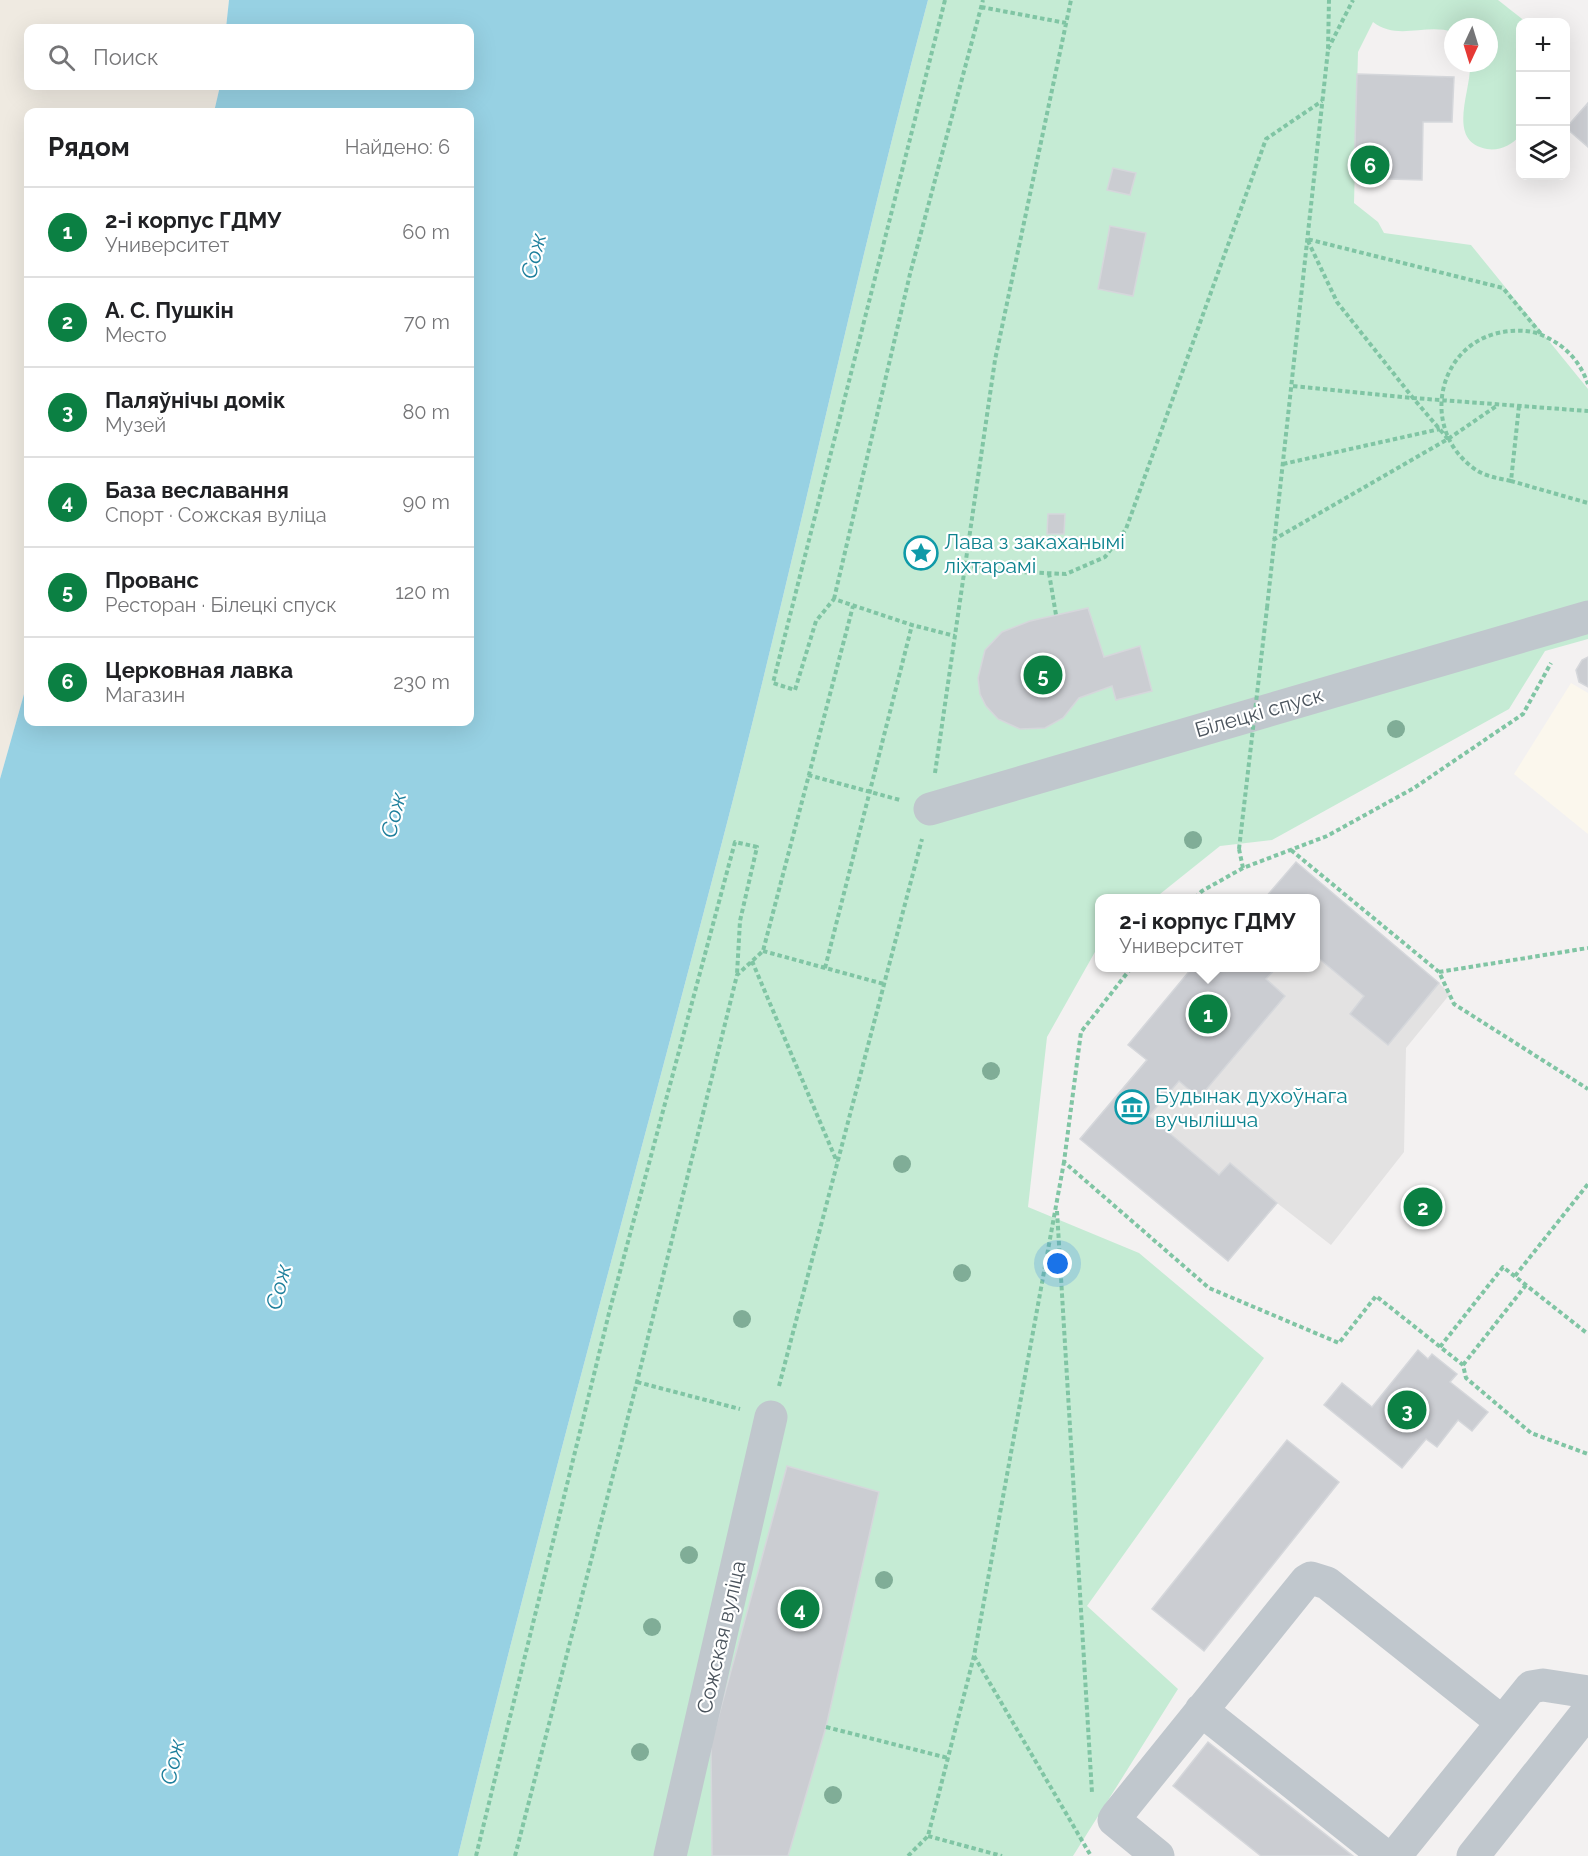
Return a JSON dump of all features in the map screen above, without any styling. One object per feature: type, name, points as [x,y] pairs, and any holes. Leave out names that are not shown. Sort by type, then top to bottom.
[{"type":"street","name":"Білецкі спуск","points":[[930,808],[1581,619]]},
{"type":"street","name":"Сожская вуліца","points":[[670,1856],[771,1418]]},
{"type":"street","points":[[1158,1856],[1114,1820],[1306,1581],[1316,1578],[1327,1582],[1502,1722]]},
{"type":"street","points":[[1395,1856],[1531,1687],[1538,1685],[1588,1692]]},
{"type":"street","points":[[1201,1710],[1385,1856]]},
{"type":"street","points":[[1473,1856],[1588,1712]]},
{"type":"path","points":[[945,0],[773,683],[795,690],[816,621],[834,599],[910,274],[983,0]]},
{"type":"path","points":[[637,1382],[771,1418],[930,808],[995,360],[1071,0]]},
{"type":"path","points":[[1243,868],[1239,849],[1273,540],[1293,386],[1328,50],[1329,0]]},
{"type":"path","points":[[1328,50],[1353,0]]},
{"type":"path","points":[[981,8],[1066,23]]},
{"type":"path","points":[[965,565],[999,572],[1066,574],[1104,557],[1126,529],[1266,139],[1322,101]]},
{"type":"path","points":[[1307,239],[1503,288],[1541,334]]},
{"type":"path","points":[[1307,239],[1337,302],[1459,455],[1473,468],[1491,477],[1588,503]]},
{"type":"path","points":[[1448,439],[1442,420],[1440,400],[1444,381],[1453,363],[1467,348],[1483,337],[1502,331],[1521,330],[1541,334],[1559,343],[1573,356],[1588,384]]},
{"type":"path","points":[[1293,386],[1413,398],[1588,411]]},
{"type":"path","points":[[1273,540],[1448,439],[1498,405]]},
{"type":"path","points":[[1511,481],[1519,406]]},
{"type":"path","points":[[1283,464],[1440,429]]},
{"type":"path","points":[[1049,573],[1056,615]]},
{"type":"path","points":[[834,599],[912,625],[955,636]]},
{"type":"path","points":[[737,975],[762,951],[853,606]]},
{"type":"path","points":[[1199,894],[1243,868],[1327,836],[1414,788],[1523,714],[1581,619]]},
{"type":"path","points":[[825,968],[912,625]]},
{"type":"path","points":[[808,775],[930,808]]},
{"type":"path","points":[[476,1856],[610,1309],[735,842],[757,847],[740,921],[737,975],[637,1382],[515,1856]]},
{"type":"path","points":[[1291,850],[1438,972],[1454,1004],[1588,1089]]},
{"type":"path","points":[[1438,972],[1588,948]]},
{"type":"path","points":[[762,951],[884,984]]},
{"type":"path","points":[[752,961],[837,1163]]},
{"type":"path","points":[[908,1856],[928,1836],[974,1656],[1057,1204],[1081,1032],[1128,972]]},
{"type":"path","points":[[1064,1162],[1209,1288],[1339,1343],[1376,1296],[1463,1365],[1466,1378],[1531,1433],[1588,1454]]},
{"type":"path","points":[[1515,1276],[1588,1184]]},
{"type":"path","points":[[1057,1204],[1092,1797]]},
{"type":"path","points":[[1440,1347],[1503,1267],[1588,1334]]},
{"type":"path","points":[[1463,1365],[1526,1285]]},
{"type":"path","points":[[974,1656],[1091,1856]]},
{"type":"path","points":[[826,1726],[948,1758]]},
{"type":"path","points":[[928,1836],[1002,1856]]},
{"type":"shaded area","points":[[1571,683],[1588,693],[1588,834],[1514,774]]},
{"type":"shaded area","points":[[1296,862],[1450,994],[1406,1048],[1404,1152],[1331,1245],[1277,1203],[1228,1261],[1080,1139],[1146,1060],[1128,1045],[1189,972],[1320,972],[1320,894],[1268,894]]},
{"type":"green space","points":[[928,0],[1498,0],[1521,18],[1516,18],[1516,139],[1505,147],[1487,149],[1474,144],[1467,136],[1464,126],[1470,72],[1498,72],[1498,18],[1444,18],[1444,30],[1392,30],[1382,28],[1373,22],[1358,52],[1354,203],[1378,222],[1384,233],[1471,245],[1588,389],[1588,639],[1545,651],[1509,709],[1272,840],[1220,846],[1160,894],[1095,894],[1095,952],[1047,1037],[1028,1207],[1139,1253],[1264,1358],[1087,1606],[1178,1689],[1073,1856],[458,1856],[557,1468],[727,823],[876,205]]},
{"type":"sand","points":[[0,0],[229,0],[226,24],[24,24],[24,90],[219,90],[215,108],[24,108],[24,694],[0,779]]},
{"type":"water","name":"Сож","points":[[229,0],[928,0],[876,205],[727,823],[557,1468],[458,1856],[0,1856],[0,779],[24,694],[24,726],[474,726],[474,108],[215,108],[219,90],[474,90],[474,24],[226,24]]},
{"type":"building","points":[[1357,74],[1454,77],[1452,122],[1423,122],[1422,180],[1354,178]]},
{"type":"building","points":[[1588,103],[1588,147],[1570,131],[1570,123]]},
{"type":"building","points":[[1113,168],[1136,173],[1130,195],[1107,190]]},
{"type":"building","points":[[1110,226],[1146,233],[1133,296],[1098,289]]},
{"type":"building","points":[[1048,514],[1065,514],[1064,534],[1047,534]]},
{"type":"building","points":[[1088,608],[1104,657],[1140,646],[1152,691],[1116,700],[1112,686],[1079,698],[1063,718],[1045,728],[1020,729],[998,719],[986,706],[980,694],[978,678],[985,650],[1002,632],[1030,621]]},
{"type":"building","points":[[1588,657],[1588,687],[1579,682],[1576,670],[1582,660]]},
{"type":"building","name":"Будынак духоўнага вучылішча","points":[[1296,862],[1439,983],[1388,1045],[1350,1014],[1364,996],[1320,959],[1320,894],[1268,894]]},
{"type":"building","name":"Будынак духоўнага вучылішча","points":[[1189,972],[1272,972],[1266,979],[1285,996],[1199,1098],[1179,1081],[1149,1116],[1219,1175],[1230,1163],[1277,1203],[1228,1261],[1080,1139],[1147,1060],[1128,1045]]},
{"type":"building","points":[[1418,1350],[1428,1359],[1432,1354],[1457,1374],[1450,1382],[1488,1412],[1472,1431],[1458,1420],[1437,1447],[1426,1439],[1402,1468],[1324,1405],[1342,1383],[1372,1407]]},
{"type":"building","points":[[1287,1440],[1339,1482],[1204,1651],[1152,1609]]},
{"type":"building","points":[[787,1466],[879,1492],[826,1727],[788,1856],[712,1856],[711,1744]]},
{"type":"building","points":[[1208,1742],[1353,1856],[1261,1856],[1173,1786]]},
{"type":"place","name":"Церковная лавка","points":[[1370,165]]},
{"type":"place","name":"Лава з закаханымі ліхтарамі","points":[[921,553]]},
{"type":"place","name":"Прованс","points":[[1043,675]]},
{"type":"place","name":"2-і корпус ГДМУ","points":[[1208,1014]]},
{"type":"place","name":"Будынак духоўнага вучылішча","points":[[1132,1107]]},
{"type":"place","name":"А. С. Пушкін","points":[[1423,1207]]},
{"type":"place","name":"Паляўнічы домік","points":[[1407,1410]]},
{"type":"place","name":"База веславання","points":[[800,1609]]}]
